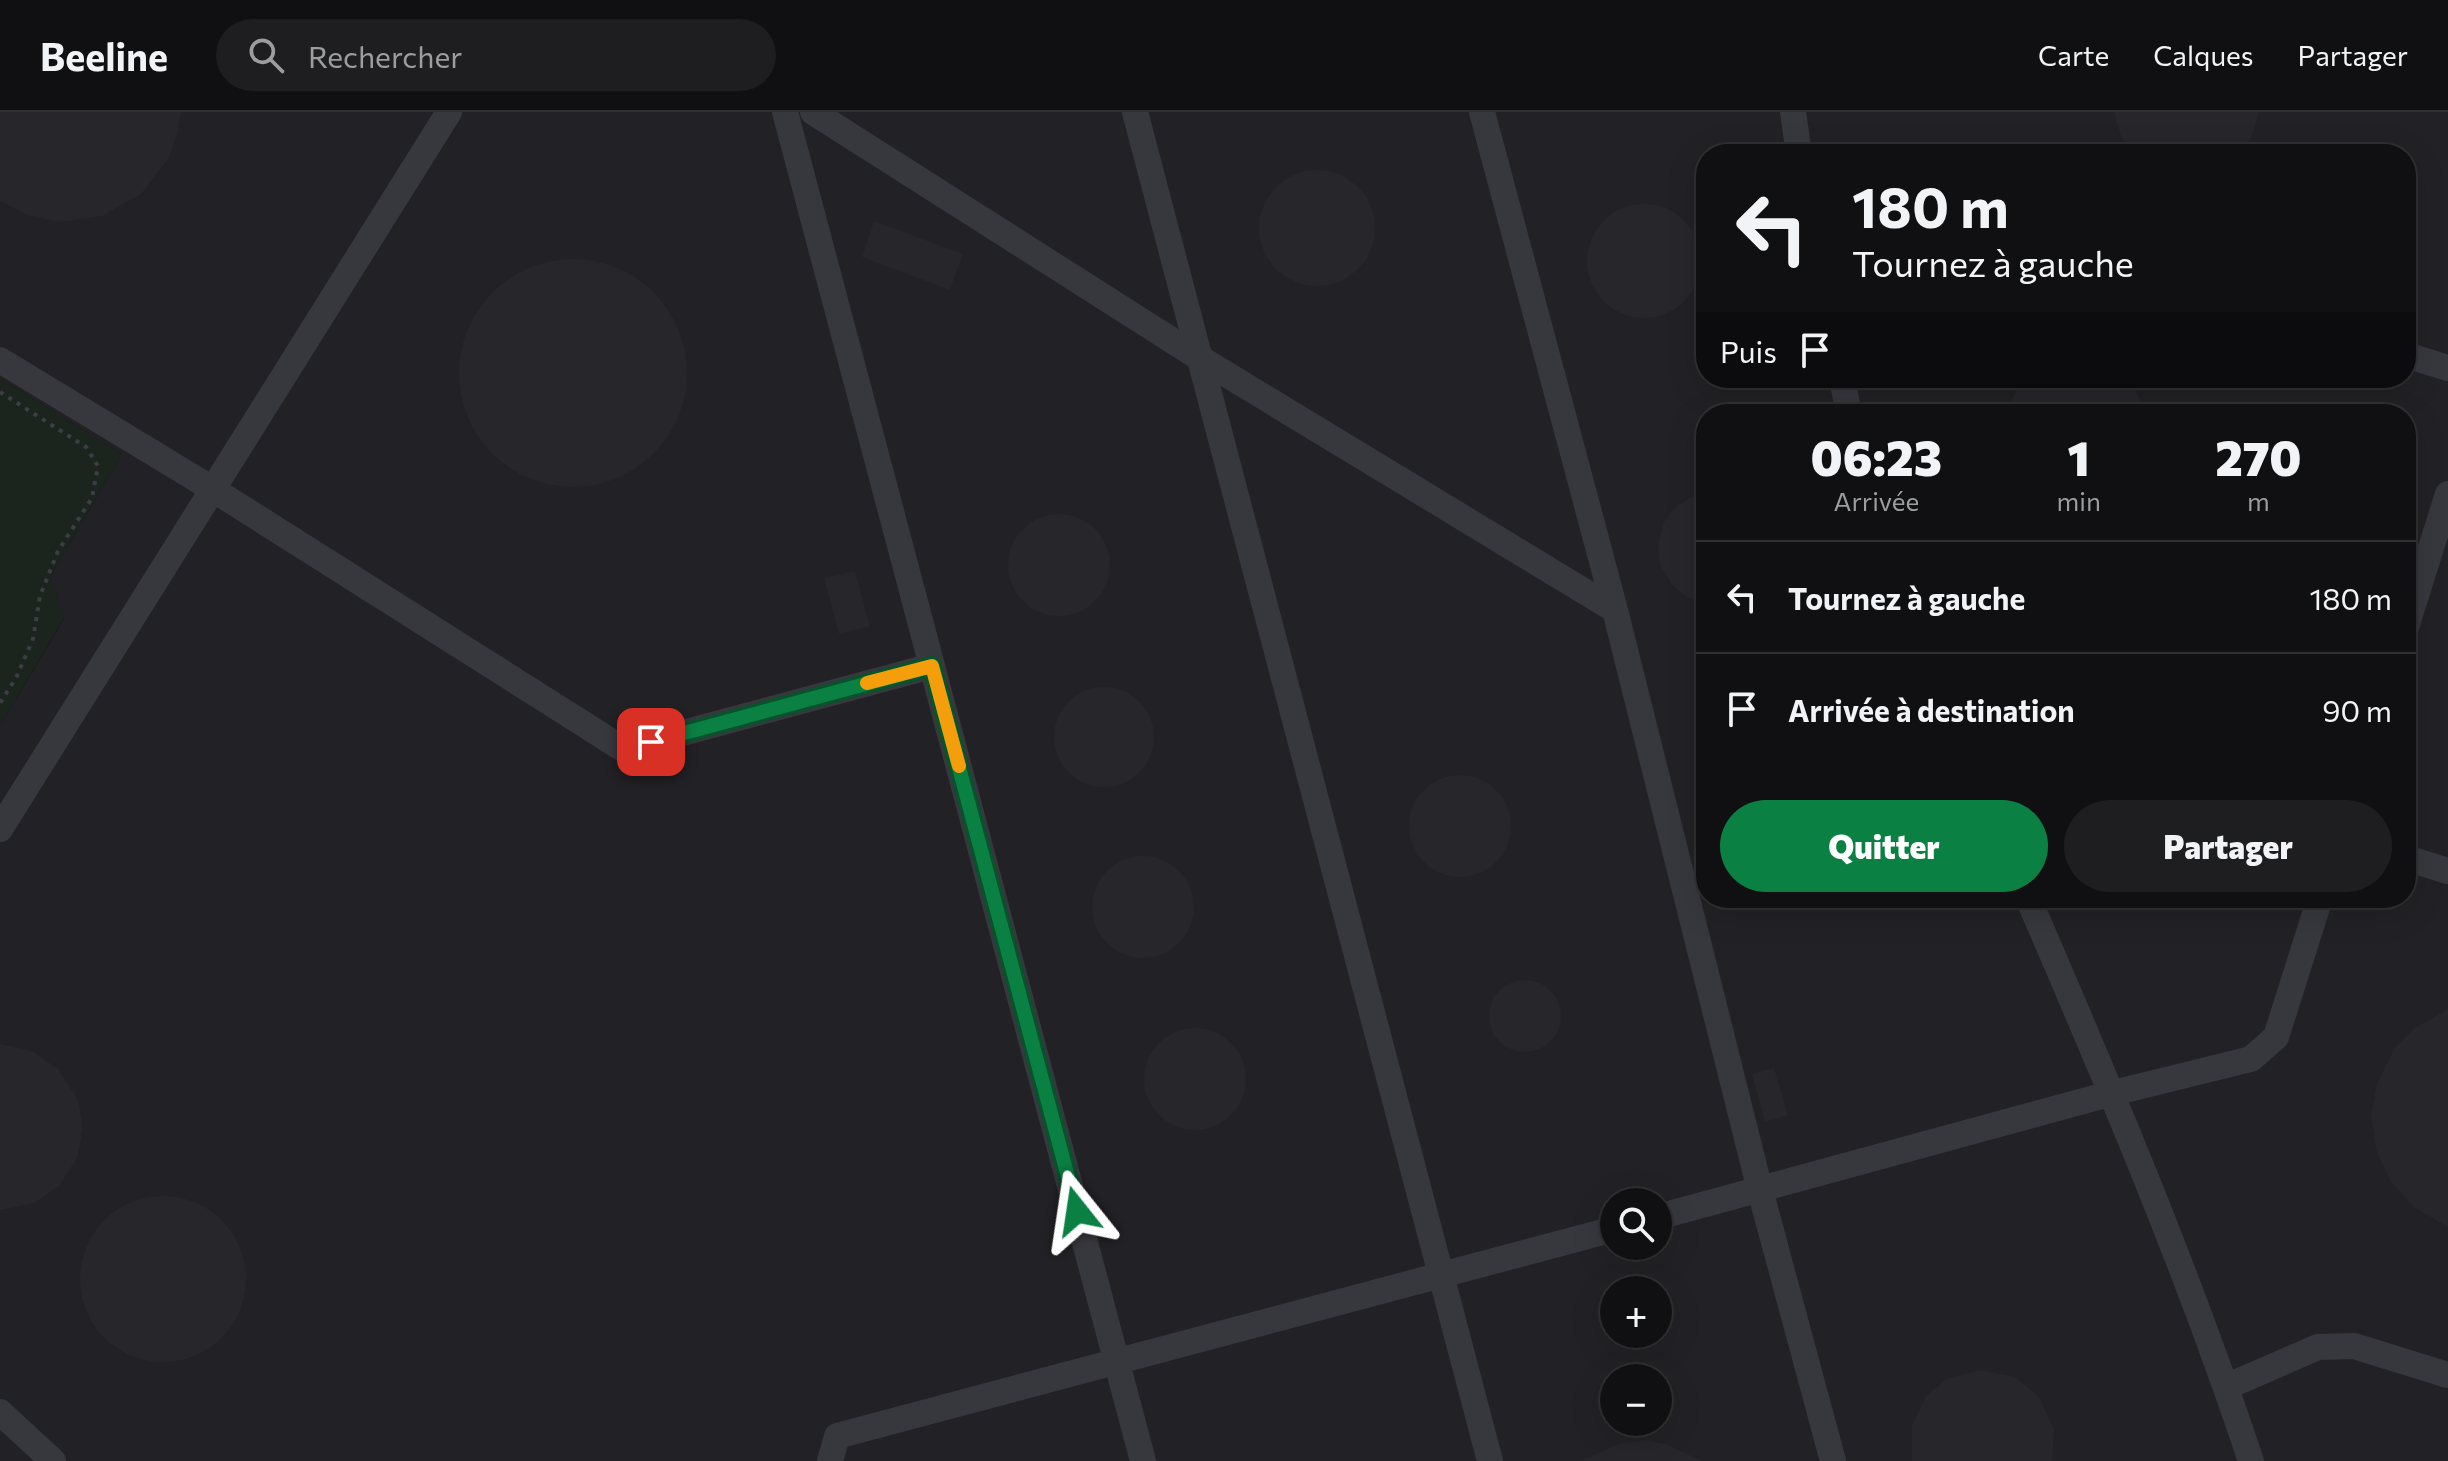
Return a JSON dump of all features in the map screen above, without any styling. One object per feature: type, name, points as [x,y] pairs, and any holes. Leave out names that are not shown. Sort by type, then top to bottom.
[{"type":"lane","points":[[0,829],[449,112]]},
{"type":"lane","points":[[785,112],[1143,1461]]},
{"type":"lane","points":[[813,112],[1198,357],[1615,610]]},
{"type":"lane","points":[[1135,112],[1490,1461]]},
{"type":"lane","points":[[1482,112],[1615,610],[1760,1190],[1833,1461]]},
{"type":"lane","points":[[1793,112],[1798,144]]},
{"type":"lane","points":[[2416,358],[2448,368]]},
{"type":"lane","points":[[0,360],[214,490],[623,749],[932,666]]},
{"type":"lane","points":[[2416,595],[2448,494]]},
{"type":"lane","points":[[2416,861],[2448,871]]},
{"type":"lane","points":[[2032,908],[2113,1093],[2226,1387],[2251,1461]]},
{"type":"lane","points":[[1672,1213],[2113,1093],[2251,1059],[2276,1037],[2317,908]]},
{"type":"lane","points":[[830,1461],[837,1436],[1600,1233]]},
{"type":"lane","points":[[2226,1387],[2318,1347],[2354,1346],[2448,1375]]},
{"type":"lane","points":[[0,1412],[53,1461]]},
{"type":"path","points":[[0,392],[86,447],[98,466],[92,498],[58,551],[40,596],[33,639],[16,678],[0,703]]},
{"type":"shaded area","points":[[0,112],[2448,112],[2448,1461],[0,1461],[0,726],[64,619],[50,577],[122,454],[0,378]]},
{"type":"shaded area","points":[[0,378],[122,454],[50,577],[64,618],[0,726]]},
{"type":"building","points":[[0,112],[181,112],[168,159],[141,194],[102,216],[60,222],[27,215],[0,201]]},
{"type":"building","points":[[2114,112],[2259,112],[2247,144],[2127,144]]},
{"type":"building","points":[[1317,170],[1339,174],[1358,187],[1371,206],[1375,228],[1371,250],[1358,269],[1339,282],[1317,286],[1295,282],[1276,269],[1263,250],[1259,228],[1263,206],[1276,187],[1295,174]]},
{"type":"building","points":[[1633,205],[1655,205],[1675,214],[1696,239],[1696,283],[1675,308],[1655,317],[1633,317],[1613,308],[1597,292],[1588,272],[1588,250],[1597,230],[1613,214]]},
{"type":"building","points":[[874,221],[963,254],[950,290],[862,257]]},
{"type":"building","points":[[573,259],[616,268],[653,293],[678,330],[687,373],[678,416],[653,453],[616,478],[573,487],[530,478],[493,453],[468,416],[459,373],[468,330],[493,293],[530,268]]},
{"type":"building","points":[[2018,388],[2134,388],[2142,404],[2010,404]]},
{"type":"building","points":[[1696,496],[1696,601],[1673,586],[1660,565],[1658,547],[1663,524],[1672,510]]},
{"type":"building","points":[[1059,514],[1078,518],[1095,529],[1106,546],[1110,565],[1106,584],[1095,601],[1078,612],[1059,616],[1040,612],[1023,601],[1012,584],[1008,565],[1012,546],[1023,529],[1040,518]]},
{"type":"building","points":[[855,571],[870,626],[839,634],[824,578]]},
{"type":"building","points":[[1104,687],[1123,691],[1140,701],[1150,718],[1154,737],[1150,756],[1140,773],[1123,783],[1104,787],[1085,783],[1068,773],[1058,756],[1054,737],[1058,718],[1068,701],[1085,691]]},
{"type":"building","points":[[1460,775],[1479,779],[1496,790],[1507,807],[1511,826],[1507,845],[1496,862],[1479,873],[1460,877],[1441,873],[1424,862],[1413,845],[1409,826],[1413,807],[1424,790],[1441,779]]},
{"type":"building","points":[[1143,856],[1162,860],[1179,871],[1190,888],[1194,907],[1190,926],[1179,943],[1162,954],[1143,958],[1124,954],[1107,943],[1096,926],[1092,907],[1096,888],[1107,871],[1124,860]]},
{"type":"building","points":[[1525,980],[1545,986],[1555,996],[1561,1016],[1555,1036],[1545,1046],[1525,1052],[1505,1046],[1495,1036],[1489,1016],[1495,996],[1505,986]]},
{"type":"building","points":[[2448,1009],[2448,1227],[2415,1208],[2391,1182],[2377,1153],[2371,1116],[2377,1083],[2394,1049],[2415,1028]]},
{"type":"building","points":[[1195,1028],[1214,1032],[1231,1043],[1242,1060],[1246,1079],[1242,1098],[1231,1115],[1214,1126],[1195,1130],[1176,1126],[1159,1115],[1148,1098],[1144,1079],[1148,1060],[1159,1043],[1176,1032]]},
{"type":"building","points":[[0,1044],[32,1051],[58,1069],[78,1100],[83,1129],[77,1158],[59,1186],[34,1203],[0,1210]]},
{"type":"building","points":[[1774,1068],[1788,1115],[1765,1122],[1752,1074]]},
{"type":"building","points":[[163,1196],[195,1202],[222,1220],[240,1247],[246,1279],[240,1311],[222,1338],[195,1356],[163,1362],[131,1356],[104,1338],[86,1311],[80,1279],[86,1247],[104,1220],[131,1202]]},
{"type":"building","points":[[1980,1370],[2015,1377],[2039,1397],[2054,1429],[2052,1461],[1912,1461],[1912,1426],[1926,1396],[1947,1379]]},
{"type":"building","points":[[1646,1440],[1669,1445],[1702,1461],[1580,1461],[1619,1444]]},
{"type":"slow traffic","points":[[867,683],[932,666],[959,766]]},
{"type":"route","points":[[651,742],[932,666],[1077,1211]]}]
